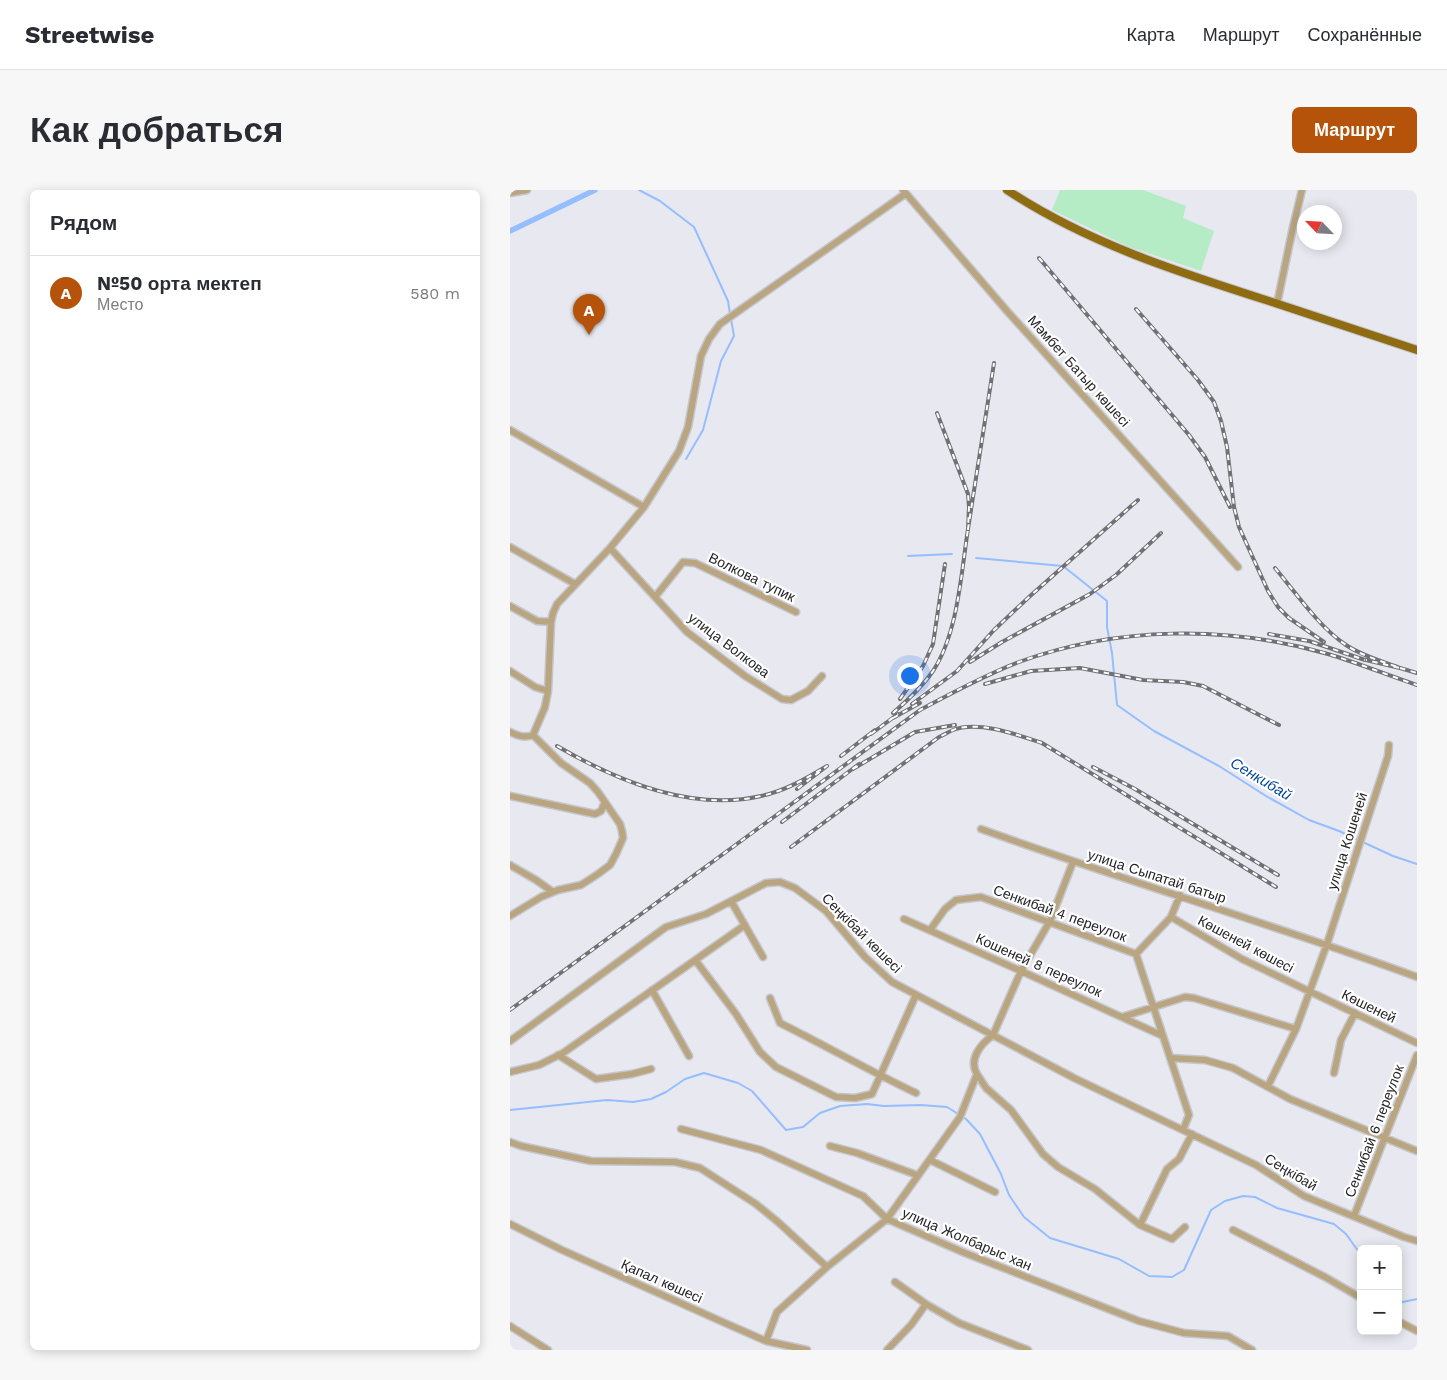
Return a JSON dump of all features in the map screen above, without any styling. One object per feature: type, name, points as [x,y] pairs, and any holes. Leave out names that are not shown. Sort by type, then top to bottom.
[{"type":"main road","points":[[1007,190],[1040,211],[1084,234],[1201,280],[1417,350]]},
{"type":"street","points":[[510,192],[527,190]]},
{"type":"street","points":[[1277,304],[1292,227],[1302,190]]},
{"type":"street","points":[[510,732],[526,738],[533,735],[545,707],[548,691],[551,622],[558,604],[610,548],[644,507],[679,451],[688,427],[701,356],[708,339],[720,324],[904,192]]},
{"type":"street","name":"Мәмбет Батыр көшесі","points":[[904,192],[1007,310],[1179,499],[1238,567]]},
{"type":"street","points":[[510,430],[644,507]]},
{"type":"street","points":[[510,547],[575,584]]},
{"type":"street","name":"улица Волкова","points":[[610,548],[687,632],[744,676],[782,699],[791,700],[797,698],[808,691],[822,676]]},
{"type":"street","name":"Волкова тупик","points":[[655,597],[683,562],[695,563],[796,612]]},
{"type":"street","points":[[510,606],[537,621],[551,622]]},
{"type":"street","points":[[510,671],[536,687],[548,691]]},
{"type":"street","points":[[511,914],[553,892],[580,885],[610,865],[622,838],[622,831],[605,802],[590,783],[561,763],[533,735]]},
{"type":"street","name":"улица Кошеней","points":[[1310,991],[1388,756],[1389,745]]},
{"type":"street","points":[[510,796],[595,814],[601,811],[605,802]]},
{"type":"street","name":"улица Сыпатай батыр","points":[[981,829],[1073,862],[1327,944],[1417,977]]},
{"type":"street","points":[[1073,862],[1050,921],[1021,971],[993,1035],[984,1042],[976,1054],[973,1062],[974,1069],[986,1088],[1011,1110],[1042,1154],[1058,1167],[1095,1188],[1140,1225],[1172,1239],[1185,1227]]},
{"type":"street","points":[[510,865],[553,892]]},
{"type":"street","name":"Сеңкібай көшесі","points":[[510,1041],[666,927],[706,914],[766,883],[780,882],[795,888],[826,910],[865,957],[892,982],[1074,1078],[1183,1130]]},
{"type":"street","name":"Сенкибай 4 переулок","points":[[1136,954],[1171,917],[1180,895]]},
{"type":"street","name":"Сенкибай 4 переулок","points":[[930,930],[945,910],[956,900],[981,897],[1136,954]]},
{"type":"street","points":[[731,902],[763,957]]},
{"type":"street","name":"Көшеней көшесі","points":[[1171,917],[1242,959],[1310,991]]},
{"type":"street","name":"Кошеней 8 переулок","points":[[904,919],[1163,1036]]},
{"type":"street","points":[[510,1072],[539,1065],[558,1055],[696,961],[745,924]]},
{"type":"street","name":"Сенкибай 4 переулок","points":[[1136,954],[1189,1115],[1183,1130]]},
{"type":"street","points":[[696,961],[736,1014],[760,1052],[776,1067],[836,1097],[855,1098],[872,1094],[916,995]]},
{"type":"street","points":[[652,990],[689,1056]]},
{"type":"street","points":[[1268,1086],[1296,1029],[1310,991]]},
{"type":"street","name":"Көшеней","points":[[1310,991],[1417,1043]]},
{"type":"street","points":[[1122,1017],[1184,997],[1194,998],[1296,1029]]},
{"type":"street","points":[[770,998],[780,1023],[838,1052],[879,1076],[916,1093]]},
{"type":"street","points":[[1334,1073],[1341,1040],[1355,1013]]},
{"type":"street","points":[[558,1055],[596,1079],[632,1074],[651,1069]]},
{"type":"street","name":"Сенкибай 6 переулок","points":[[1354,1216],[1417,1056]]},
{"type":"street","points":[[1170,1058],[1206,1060],[1233,1068],[1290,1099],[1417,1151]]},
{"type":"street","points":[[766,1341],[777,1312],[827,1267],[887,1219],[960,1117],[977,1074]]},
{"type":"street","name":"улица Жолбарыс хан","points":[[681,1129],[761,1150],[863,1196],[887,1219],[965,1253],[1139,1321],[1184,1333],[1228,1336],[1252,1350]]},
{"type":"street","name":"Сеңкібай","points":[[1183,1130],[1256,1164],[1304,1196],[1417,1241]]},
{"type":"street","points":[[1140,1225],[1167,1169],[1179,1159],[1192,1134]]},
{"type":"street","points":[[510,1142],[591,1161],[675,1162],[700,1168],[763,1210],[827,1267]]},
{"type":"street","points":[[830,1146],[857,1153],[917,1175]]},
{"type":"street","points":[[930,1160],[994,1192]]},
{"type":"street","name":"Қапал көшесі","points":[[510,1224],[562,1250],[766,1341],[807,1350]]},
{"type":"street","points":[[1233,1230],[1325,1277],[1357,1296]]},
{"type":"street","points":[[895,1282],[926,1304],[959,1323],[1028,1350]]},
{"type":"street","points":[[887,1350],[911,1325],[926,1304]]},
{"type":"street","points":[[1402,1323],[1417,1331]]},
{"type":"street","points":[[510,1326],[548,1350]]},
{"type":"green space","points":[[1060,190],[1143,190],[1186,206],[1183,218],[1214,231],[1201,271],[1127,246],[1052,210]]},
{"type":"waterway","points":[[510,231],[595,190]]},
{"type":"waterway","points":[[639,190],[660,201],[694,227],[728,301],[730,314]]},
{"type":"waterway","points":[[686,459],[703,430],[721,361],[734,336],[731,319]]},
{"type":"waterway","points":[[908,556],[952,554]]},
{"type":"waterway","name":"Сенкибай","points":[[976,558],[1063,566],[1107,601],[1107,627],[1112,653],[1117,705],[1154,731],[1219,766],[1266,796],[1309,820],[1339,831],[1393,856],[1417,864]]},
{"type":"waterway","points":[[510,1110],[607,1100],[633,1102],[651,1099],[666,1092],[685,1079],[704,1073],[738,1083],[752,1091],[786,1130],[803,1127],[820,1113],[840,1106],[867,1104],[947,1107],[966,1119],[980,1134],[1001,1174],[1009,1195],[1024,1217],[1050,1238],[1119,1259],[1149,1276],[1172,1277],[1184,1270],[1211,1210],[1225,1201],[1243,1196],[1255,1197],[1277,1208],[1334,1224],[1346,1234],[1357,1249]]},
{"type":"waterway","points":[[1402,1302],[1417,1299]]},
{"type":"railway","points":[[1039,258],[1189,435],[1205,457],[1230,507]]},
{"type":"railway","points":[[1136,309],[1198,380],[1214,402],[1227,447],[1234,507],[1239,527],[1268,591],[1278,607],[1289,618],[1324,642]]},
{"type":"railway","points":[[937,413],[968,494],[968,529],[994,363]]},
{"type":"railway","points":[[912,704],[957,671],[994,630],[1138,500]]},
{"type":"railway","points":[[893,713],[933,671],[948,639],[957,603],[968,529]]},
{"type":"railway","points":[[970,662],[1002,642],[1090,594],[1116,575],[1161,533]]},
{"type":"railway","points":[[900,699],[923,666],[933,644],[945,564]]},
{"type":"railway","points":[[1275,568],[1308,609],[1336,638],[1359,652],[1400,668],[1366,660]]},
{"type":"railway","points":[[510,1010],[920,710],[981,678],[1019,662],[1095,641],[1134,636],[1212,634],[1251,638],[1328,654],[1417,685]]},
{"type":"railway","points":[[1269,634],[1309,641],[1365,660]]},
{"type":"railway","points":[[985,684],[1031,671],[1080,668],[1143,680],[1183,682],[1203,686],[1279,725]]},
{"type":"railway","points":[[1400,668],[1417,673]]},
{"type":"railway","points":[[893,718],[920,703]]},
{"type":"railway","points":[[871,734],[898,714]]},
{"type":"railway","points":[[853,769],[915,732],[955,725]]},
{"type":"railway","points":[[791,847],[939,737],[963,727],[974,727],[998,730],[1042,743],[1276,887]]},
{"type":"railway","points":[[841,756],[875,730]]},
{"type":"railway","points":[[557,746],[604,771],[630,781],[656,790],[708,800],[735,800],[770,794],[796,784],[827,766],[797,789]]},
{"type":"railway","points":[[782,822],[859,764]]},
{"type":"railway","points":[[1093,767],[1135,789],[1278,875]]},
{"type":"place","name":"№50 орта мектеп","points":[[589,335]]}]
